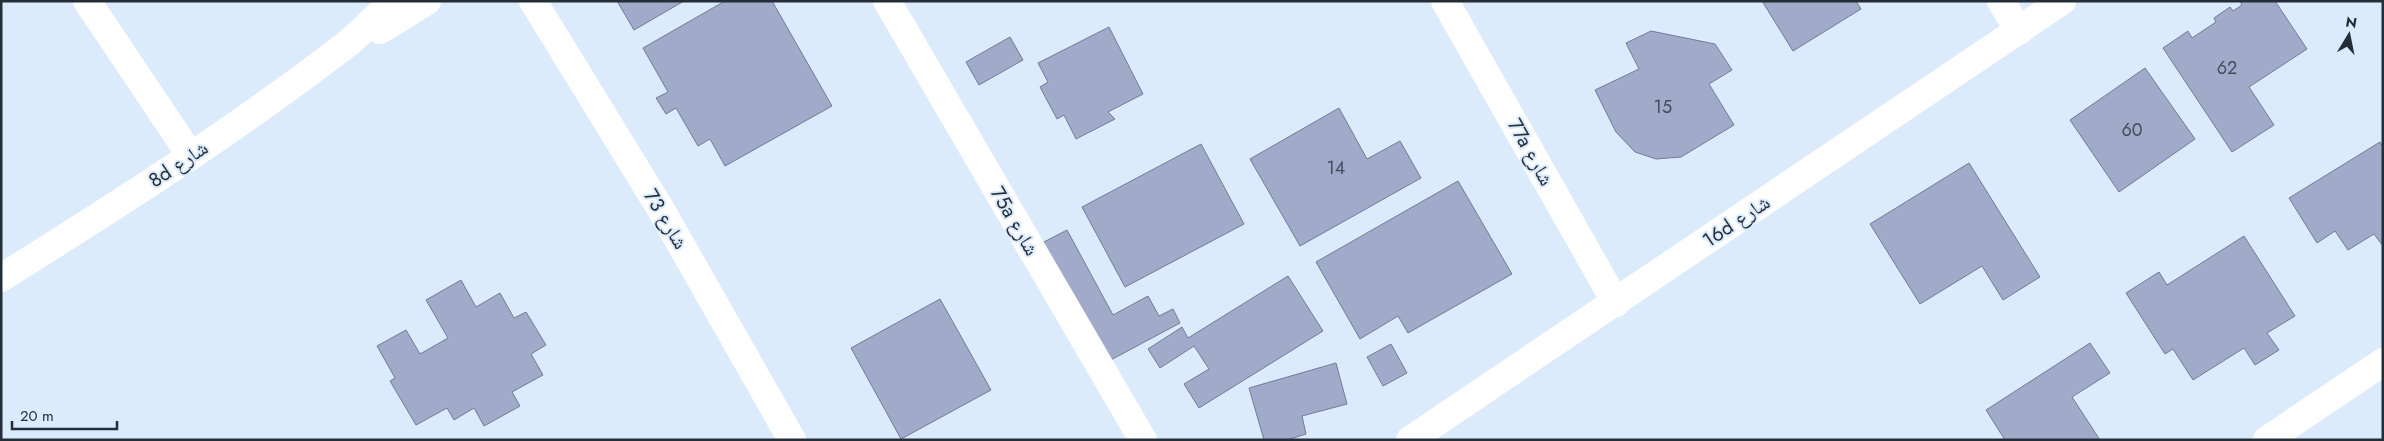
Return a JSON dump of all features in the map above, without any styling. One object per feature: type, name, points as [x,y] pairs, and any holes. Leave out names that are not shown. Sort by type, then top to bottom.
[{"type":"street","points":[[87,1],[191,156]]},
{"type":"street","name":"8d شارع","points":[[1,278],[191,156],[348,42],[378,13],[395,1]]},
{"type":"street","name":"8d شارع","points":[[348,42],[386,27],[427,1]]},
{"type":"street","name":"شارع 73","points":[[533,1],[660,208],[792,440]]},
{"type":"street","name":"75a شارع","points":[[887,1],[1143,440]]},
{"type":"street","name":"77a شارع","points":[[1445,1],[1616,302]]},
{"type":"street","points":[[2001,1],[2019,31]]},
{"type":"street","name":"16d شارع","points":[[1410,440],[2062,1]]},
{"type":"street","points":[[2268,439],[2383,362]]},
{"type":"building","points":[[617,1],[684,1],[634,30]]},
{"type":"building","points":[[725,1],[772,1],[832,106],[725,166],[710,139],[698,146],[676,108],[666,114],[656,98],[668,92],[643,48]]},
{"type":"building","points":[[1762,1],[1856,1],[1861,9],[1793,51]]},
{"type":"building","points":[[2240,1],[2275,1],[2307,49],[2249,87],[2274,125],[2232,152],[2163,48],[2188,31],[2192,38],[2216,22],[2214,18],[2230,7],[2233,11],[2242,5]]},
{"type":"building","points":[[1109,27],[1143,94],[1108,112],[1115,119],[1076,139],[1064,115],[1057,119],[1040,87],[1048,82],[1038,63]]},
{"type":"building","points":[[1651,31],[1715,44],[1732,70],[1709,84],[1734,125],[1681,157],[1656,159],[1635,152],[1616,132],[1595,90],[1639,69],[1626,43]]},
{"type":"building","points":[[1010,37],[1023,60],[979,85],[966,62]]},
{"type":"building","points":[[2145,68],[2195,139],[2119,192],[2070,120]]},
{"type":"building","points":[[1339,108],[1367,159],[1400,141],[1421,178],[1300,246],[1250,159]]},
{"type":"building","points":[[2380,142],[2383,147],[2383,246],[2374,234],[2348,250],[2335,231],[2317,243],[2289,198]]},
{"type":"building","points":[[1201,144],[1244,224],[1125,287],[1082,207]]},
{"type":"building","points":[[1969,163],[2040,277],[2003,300],[1982,266],[1920,304],[1870,224]]},
{"type":"building","points":[[1458,181],[1512,274],[1408,333],[1398,316],[1360,339],[1316,262]]},
{"type":"building","points":[[1067,230],[1113,315],[1148,296],[1159,316],[1173,309],[1180,323],[1107,362],[1042,243]]},
{"type":"building","points":[[2244,236],[2295,316],[2267,333],[2279,350],[2255,365],[2244,348],[2193,380],[2173,349],[2165,354],[2126,293],[2159,272],[2167,285]]},
{"type":"building","points":[[1288,276],[1323,331],[1199,408],[1184,384],[1209,369],[1194,346],[1160,368],[1148,349],[1182,327],[1188,338]]},
{"type":"building","points":[[461,280],[476,307],[500,293],[514,318],[526,312],[546,345],[531,354],[543,375],[512,392],[520,406],[484,426],[474,408],[454,420],[447,408],[416,425],[390,381],[395,378],[377,346],[406,330],[420,354],[448,338],[426,300]]},
{"type":"building","points":[[940,299],[991,390],[901,439],[851,348]]},
{"type":"building","points":[[2090,343],[2110,373],[2072,397],[2100,440],[2005,440],[1986,410]]},
{"type":"building","points":[[1391,344],[1407,373],[1383,386],[1367,357]]},
{"type":"building","points":[[1336,363],[1347,404],[1302,416],[1306,434],[1287,440],[1264,440],[1249,388]]}]
